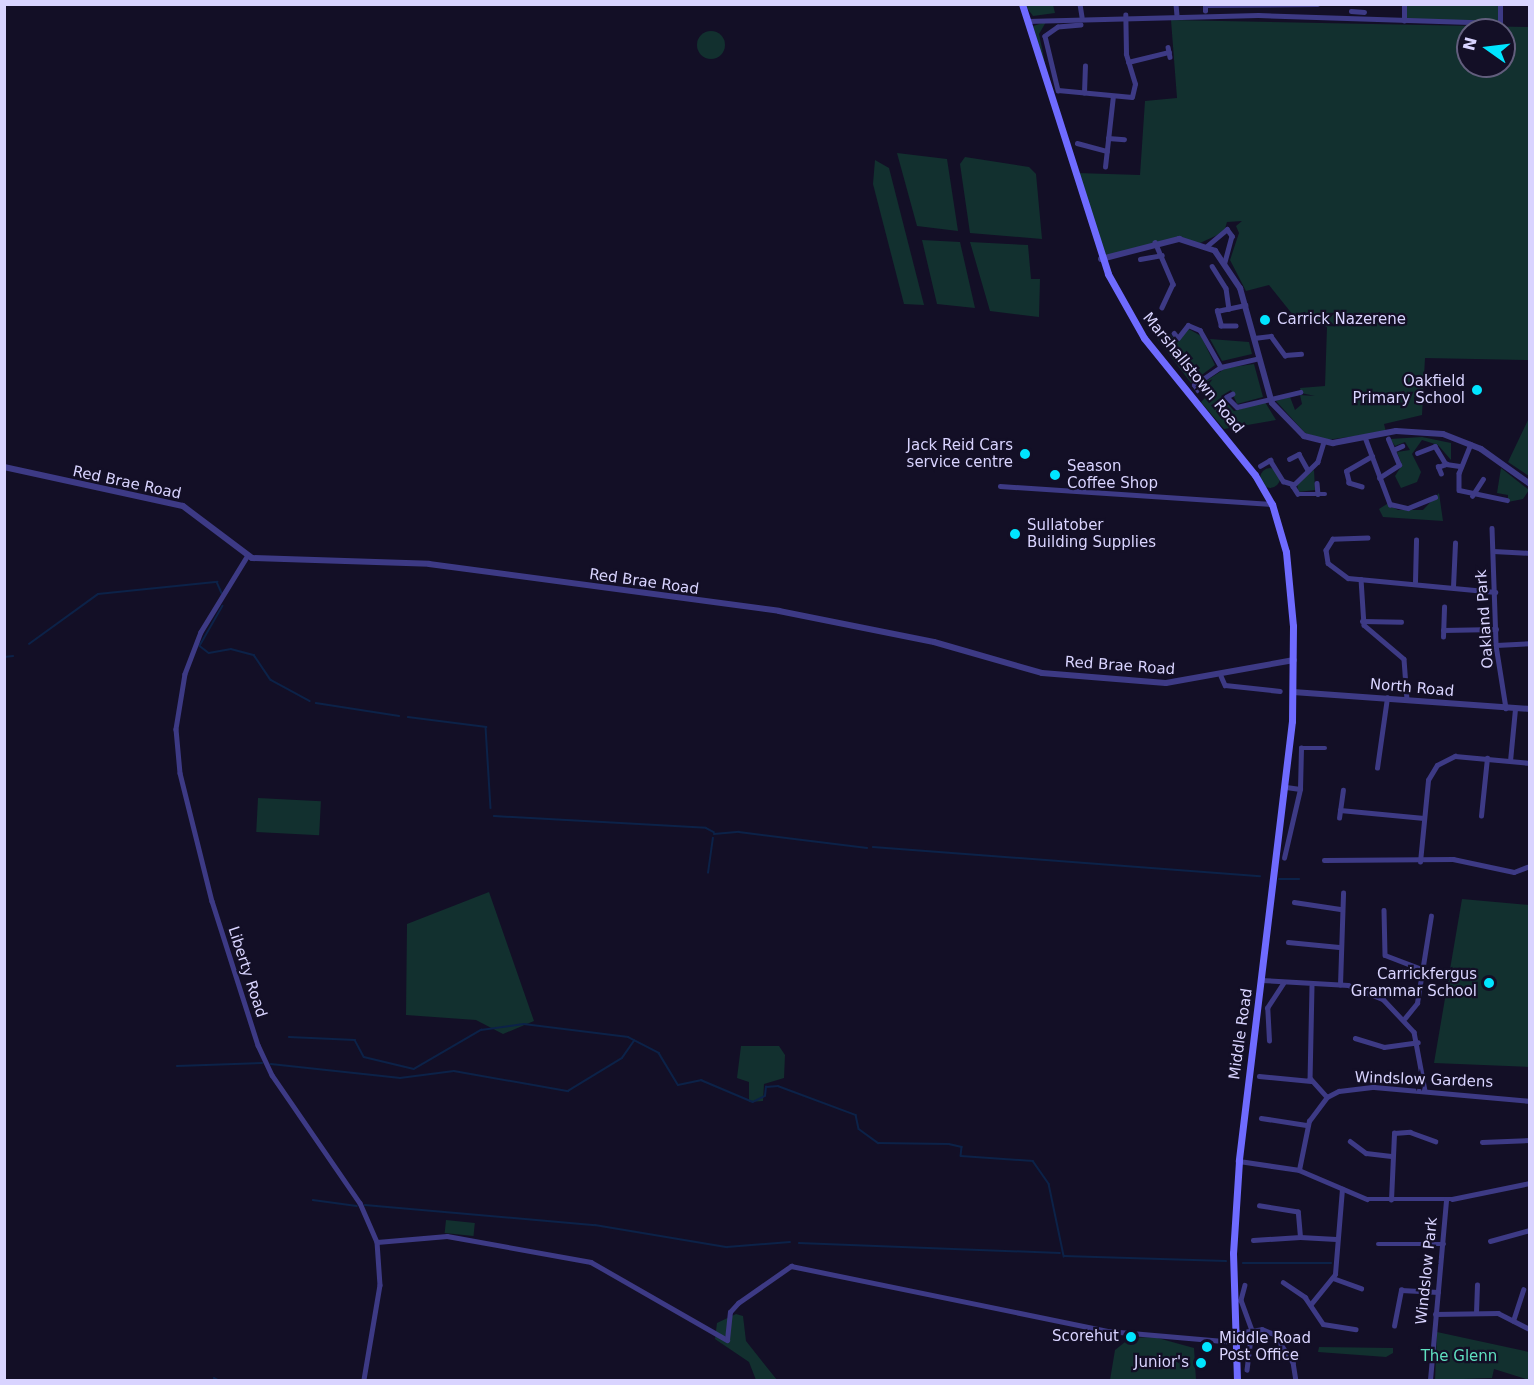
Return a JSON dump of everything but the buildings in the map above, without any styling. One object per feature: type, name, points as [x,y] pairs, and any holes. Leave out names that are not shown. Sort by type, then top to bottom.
[{"type":"main road","name":"Marshallstown Road","points":[[1022,4],[1101,259],[1144,338],[1240,454],[1272,504],[1286,552],[1294,660],[1293,692]]},
{"type":"main road","name":"Middle Road","points":[[1238,1380],[1235,1333],[1239,1161],[1286,787],[1293,692]]},
{"type":"street","points":[[1080,4],[1082,17]]},
{"type":"street","points":[[1176,4],[1177,15]]},
{"type":"street","points":[[1205,11],[1205,4],[1317,4]]},
{"type":"street","points":[[1358,4],[1358,11]]},
{"type":"street","points":[[1404,4],[1404,21]]},
{"type":"street","points":[[1027,21],[1125,15],[1177,15],[1500,23],[1500,4]]},
{"type":"street","points":[[1351,11],[1364,12]]},
{"type":"street","points":[[1081,25],[1058,27],[1045,37],[1058,90],[1113,96],[1135,94],[1128,62],[1125,15]]},
{"type":"street","points":[[1128,62],[1169,52]]},
{"type":"street","points":[[1084,93],[1085,66]]},
{"type":"street","points":[[1105,167],[1113,96]]},
{"type":"street","points":[[1108,138],[1124,140]]},
{"type":"street","points":[[1077,143],[1107,151]]},
{"type":"street","points":[[1207,246],[1227,229],[1232,236],[1225,263]]},
{"type":"street","points":[[1101,259],[1155,242],[1186,239],[1207,246],[1225,263],[1245,305],[1270,398],[1293,429],[1324,442],[1416,431],[1471,444],[1530,484]]},
{"type":"street","points":[[1155,242],[1173,287],[1162,308]]},
{"type":"street","points":[[1144,256],[1162,255]]},
{"type":"street","points":[[1212,266],[1223,282],[1229,309]]},
{"type":"street","points":[[1236,326],[1222,326],[1217,311],[1245,305]]},
{"type":"street","points":[[1174,333],[1178,338],[1189,325],[1200,330],[1221,367]]},
{"type":"street","points":[[1254,338],[1271,336],[1285,355],[1301,354]]},
{"type":"street","points":[[1198,391],[1194,385],[1221,367],[1259,358]]},
{"type":"street","points":[[1233,394],[1227,397],[1236,407],[1300,392]]},
{"type":"street","points":[[1365,437],[1379,478],[1393,506],[1408,508],[1435,496]]},
{"type":"street","points":[[1379,478],[1399,466],[1388,439]]},
{"type":"street","points":[[1293,484],[1308,470],[1324,442]]},
{"type":"street","points":[[1421,442],[1425,449]]},
{"type":"street","points":[[1471,444],[1461,466],[1458,487],[1472,496],[1507,500]]},
{"type":"street","points":[[1393,450],[1402,446]]},
{"type":"street","points":[[1417,453],[1437,447],[1446,464]]},
{"type":"street","points":[[1289,459],[1299,454],[1308,470]]},
{"type":"street","points":[[1362,487],[1349,483],[1349,466],[1372,456]]},
{"type":"street","points":[[1260,466],[1270,460],[1283,481],[1293,484],[1298,494],[1325,494]]},
{"type":"street","points":[[1441,474],[1438,467],[1446,464],[1461,466]]},
{"type":"street","name":"Red Brae Road","points":[[4,467],[183,506],[247,557],[429,564],[779,611],[934,642],[1042,673],[1166,683],[1221,676],[1294,660]]},
{"type":"street","points":[[1472,496],[1479,478]]},
{"type":"street","points":[[1317,483],[1318,494]]},
{"type":"street","points":[[1000,486],[1272,504]]},
{"type":"street","name":"Oakland Park","points":[[1492,528],[1496,645],[1506,708]]},
{"type":"street","points":[[1368,538],[1337,537],[1326,550],[1335,571],[1361,579],[1415,582],[1494,592]]},
{"type":"street","points":[[1415,582],[1416,540]]},
{"type":"street","points":[[1453,587],[1455,543]]},
{"type":"street","points":[[1493,551],[1530,553]]},
{"type":"street","name":"Liberty Road","points":[[247,557],[201,632],[185,674],[176,729],[180,773],[212,901],[258,1045],[272,1075],[360,1203],[377,1242],[380,1285],[364,1380]]},
{"type":"street","points":[[1361,579],[1362,621],[1370,636],[1404,659],[1407,700]]},
{"type":"street","points":[[1443,637],[1444,607]]},
{"type":"street","points":[[1362,621],[1401,622]]},
{"type":"street","points":[[1443,630],[1496,629]]},
{"type":"street","points":[[1496,645],[1530,643]]},
{"type":"street","points":[[1221,676],[1225,685],[1280,691]]},
{"type":"street","name":"North Road","points":[[1293,692],[1530,709]]},
{"type":"street","points":[[1377,768],[1387,698]]},
{"type":"street","points":[[1510,761],[1515,709]]},
{"type":"street","points":[[1284,858],[1300,789],[1302,747],[1325,748]]},
{"type":"street","points":[[1420,862],[1428,780],[1437,765],[1452,756],[1530,763]]},
{"type":"street","points":[[1481,816],[1487,758]]},
{"type":"street","points":[[1286,787],[1300,789]]},
{"type":"street","points":[[1339,818],[1343,790]]},
{"type":"street","points":[[1340,810],[1424,818]]},
{"type":"street","points":[[1324,860],[1376,857],[1420,862],[1453,859],[1514,872],[1530,866]]},
{"type":"street","points":[[1340,985],[1339,947],[1343,893]]},
{"type":"street","points":[[1294,902],[1341,909]]},
{"type":"street","points":[[1384,910],[1385,955],[1421,969]]},
{"type":"street","points":[[1405,1018],[1418,1003],[1421,969],[1431,916]]},
{"type":"street","points":[[1288,942],[1339,947]]},
{"type":"street","points":[[1262,980],[1312,986],[1340,985],[1373,993],[1405,1018],[1418,1042],[1425,1091]]},
{"type":"street","points":[[1269,1041],[1267,1008],[1283,982]]},
{"type":"street","points":[[1311,1081],[1312,986]]},
{"type":"street","points":[[1355,1038],[1384,1047],[1418,1042]]},
{"type":"street","points":[[1259,1076],[1311,1081],[1328,1096],[1307,1125],[1299,1170]]},
{"type":"street","name":"Windslow Gardens","points":[[1328,1096],[1358,1087],[1530,1101]]},
{"type":"street","points":[[1261,1118],[1307,1125]]},
{"type":"street","points":[[1390,1200],[1391,1156],[1398,1130],[1435,1140]]},
{"type":"street","points":[[1482,1142],[1530,1140]]},
{"type":"street","points":[[1350,1141],[1366,1153],[1391,1156]]},
{"type":"street","points":[[1239,1161],[1299,1170],[1361,1198],[1446,1200],[1530,1183]]},
{"type":"street","points":[[1311,1304],[1333,1278],[1342,1189]]},
{"type":"street","name":"Windslow Park","points":[[1430,1380],[1444,1244],[1446,1200]]},
{"type":"street","points":[[1259,1206],[1298,1212],[1300,1237]]},
{"type":"street","points":[[1490,1241],[1530,1230]]},
{"type":"street","points":[[377,1242],[447,1236],[591,1262],[727,1340],[730,1312],[738,1303],[791,1266],[1108,1331],[1235,1342]]},
{"type":"street","points":[[1253,1240],[1300,1237],[1336,1239]]},
{"type":"street","points":[[1378,1244],[1444,1244]]},
{"type":"street","points":[[1333,1278],[1361,1288]]},
{"type":"street","points":[[1283,1282],[1311,1304],[1325,1326],[1356,1329]]},
{"type":"street","points":[[1245,1285],[1242,1300],[1252,1330],[1247,1370]]},
{"type":"street","points":[[1476,1313],[1477,1285]]},
{"type":"street","points":[[1394,1326],[1401,1290],[1438,1292]]},
{"type":"street","points":[[1513,1321],[1522,1290]]},
{"type":"street","points":[[1435,1314],[1498,1313],[1530,1329]]},
{"type":"street","points":[[1235,1333],[1265,1329],[1278,1337],[1296,1380]]},
{"type":"green space","points":[[1025,5],[1053,5],[1055,13],[1033,16]]},
{"type":"green space","points":[[1404,5],[1500,5],[1500,18],[1456,18],[1456,21],[1404,21]]},
{"type":"green space","points":[[1171,20],[1456,26],[1456,78],[1516,78],[1516,27],[1529,27],[1529,360],[1425,358],[1422,415],[1384,424],[1386,432],[1326,440],[1305,433],[1276,401],[1290,397],[1295,410],[1302,404],[1300,395],[1315,396],[1301,393],[1300,388],[1325,386],[1327,327],[1293,315],[1269,285],[1246,291],[1230,260],[1239,233],[1236,226],[1242,221],[1227,222],[1224,232],[1200,243],[1179,239],[1101,259],[1033,26],[1046,22],[1039,34],[1047,73],[1077,173],[1140,175],[1145,101],[1177,98]]},
{"type":"green space","points":[[711,31],[721,35],[725,45],[721,55],[711,59],[701,55],[697,45],[701,35]]},
{"type":"green space","points":[[897,153],[947,159],[958,231],[917,226]]},
{"type":"green space","points":[[965,157],[1029,167],[1036,174],[1042,239],[970,233],[960,164]]},
{"type":"green space","points":[[875,160],[889,168],[924,305],[904,304],[873,184]]},
{"type":"green space","points":[[922,240],[960,242],[975,308],[937,304]]},
{"type":"green space","points":[[970,242],[1028,245],[1031,279],[1040,279],[1039,317],[990,311]]},
{"type":"green space","points":[[1187,328],[1201,336],[1215,365],[1191,383],[1155,336],[1170,334],[1177,343]]},
{"type":"green space","points":[[1210,339],[1249,342],[1252,354],[1222,361]]},
{"type":"green space","points":[[1254,364],[1263,397],[1237,404],[1231,390],[1221,396],[1234,411],[1265,402],[1276,420],[1224,429],[1201,402],[1205,398],[1198,386],[1226,368]]},
{"type":"green space","points":[[1529,418],[1529,476],[1508,462]]},
{"type":"green space","points":[[1422,437],[1451,443],[1451,460],[1438,445],[1422,440],[1412,454],[1421,472],[1417,482],[1401,488],[1395,476],[1402,465],[1397,452],[1410,450],[1405,442],[1395,446],[1390,439]]},
{"type":"green space","points":[[1270,468],[1277,471],[1280,478],[1277,485],[1270,488],[1263,485],[1260,478],[1263,471]]},
{"type":"green space","points":[[1501,468],[1529,490],[1523,499],[1508,502],[1508,495],[1497,493]]},
{"type":"green space","points":[[1314,470],[1315,490],[1298,492],[1297,480]]},
{"type":"green space","points":[[1439,493],[1443,521],[1383,517],[1379,509],[1387,504],[1398,510],[1423,510]]},
{"type":"green space","points":[[258,798],[321,801],[319,835],[256,832]]},
{"type":"green space","points":[[489,892],[534,1021],[503,1034],[476,1020],[406,1015],[407,924]]},
{"type":"green space","name":"Carrickfergus Grammar School","points":[[1462,899],[1529,905],[1529,1067],[1434,1063]]},
{"type":"green space","points":[[741,1046],[779,1046],[785,1055],[784,1078],[764,1084],[763,1101],[749,1102],[749,1082],[737,1078]]},
{"type":"green space","points":[[446,1220],[475,1223],[473,1236],[445,1233]]},
{"type":"green space","points":[[736,1314],[743,1316],[746,1341],[777,1380],[756,1380],[749,1362],[715,1339],[717,1323]]},
{"type":"green space","name":"The Glenn","points":[[1437,1332],[1529,1352],[1529,1380],[1494,1369],[1492,1378],[1435,1380]]},
{"type":"green space","points":[[1154,1337],[1194,1348],[1196,1380],[1110,1380],[1115,1350],[1130,1338]]},
{"type":"green space","points":[[1319,1347],[1393,1348],[1393,1353],[1386,1357],[1318,1352]]},
{"type":"waterway","points":[[29,644],[98,594],[217,582],[222,593]]},
{"type":"waterway","points":[[223,606],[200,646],[209,653],[231,649],[254,655],[271,680],[310,701]]},
{"type":"waterway","points":[[4,657],[13,656]]},
{"type":"waterway","points":[[316,703],[399,716]]},
{"type":"waterway","points":[[408,717],[486,727],[491,808]]},
{"type":"waterway","points":[[494,816],[706,828],[714,832]]},
{"type":"waterway","points":[[714,834],[739,832],[867,848]]},
{"type":"waterway","points":[[708,873],[713,838]]},
{"type":"waterway","points":[[873,847],[1260,876]]},
{"type":"waterway","points":[[1279,879],[1299,879]]},
{"type":"waterway","points":[[289,1037],[355,1040],[364,1057],[414,1069],[481,1030],[524,1024],[628,1037],[659,1053],[678,1085],[701,1080],[753,1102],[765,1096],[766,1087],[778,1086],[856,1115],[859,1129],[878,1143],[949,1144],[962,1147],[961,1156],[1033,1161],[1049,1184],[1064,1256],[1226,1261]]},
{"type":"waterway","points":[[271,1064],[400,1078],[454,1071],[568,1091],[622,1058],[634,1041]]},
{"type":"waterway","points":[[177,1066],[262,1063]]},
{"type":"waterway","points":[[313,1200],[357,1206]]},
{"type":"waterway","points":[[365,1205],[595,1225],[727,1247],[790,1242]]},
{"type":"waterway","points":[[799,1243],[1060,1253]]},
{"type":"waterway","points":[[1243,1263],[1331,1263]]},
{"type":"waterway","points":[[214,1378],[218,1380]]},
{"type":"place","name":"Carrick Nazerene","points":[[1265,320]]},
{"type":"place","name":"Oakfield Primary School","points":[[1477,390]]},
{"type":"place","name":"Jack Reid Cars service centre","points":[[1025,454]]},
{"type":"place","name":"Season Coffee Shop","points":[[1055,475]]},
{"type":"place","name":"Sullatober Building Supplies","points":[[1015,534]]},
{"type":"place","name":"Carrickfergus Grammar School","points":[[1489,983]]},
{"type":"place","name":"Scorehut","points":[[1131,1337]]},
{"type":"place","name":"Middle Road Post Office","points":[[1207,1347]]},
{"type":"place","name":"Junior's","points":[[1201,1363]]}]
